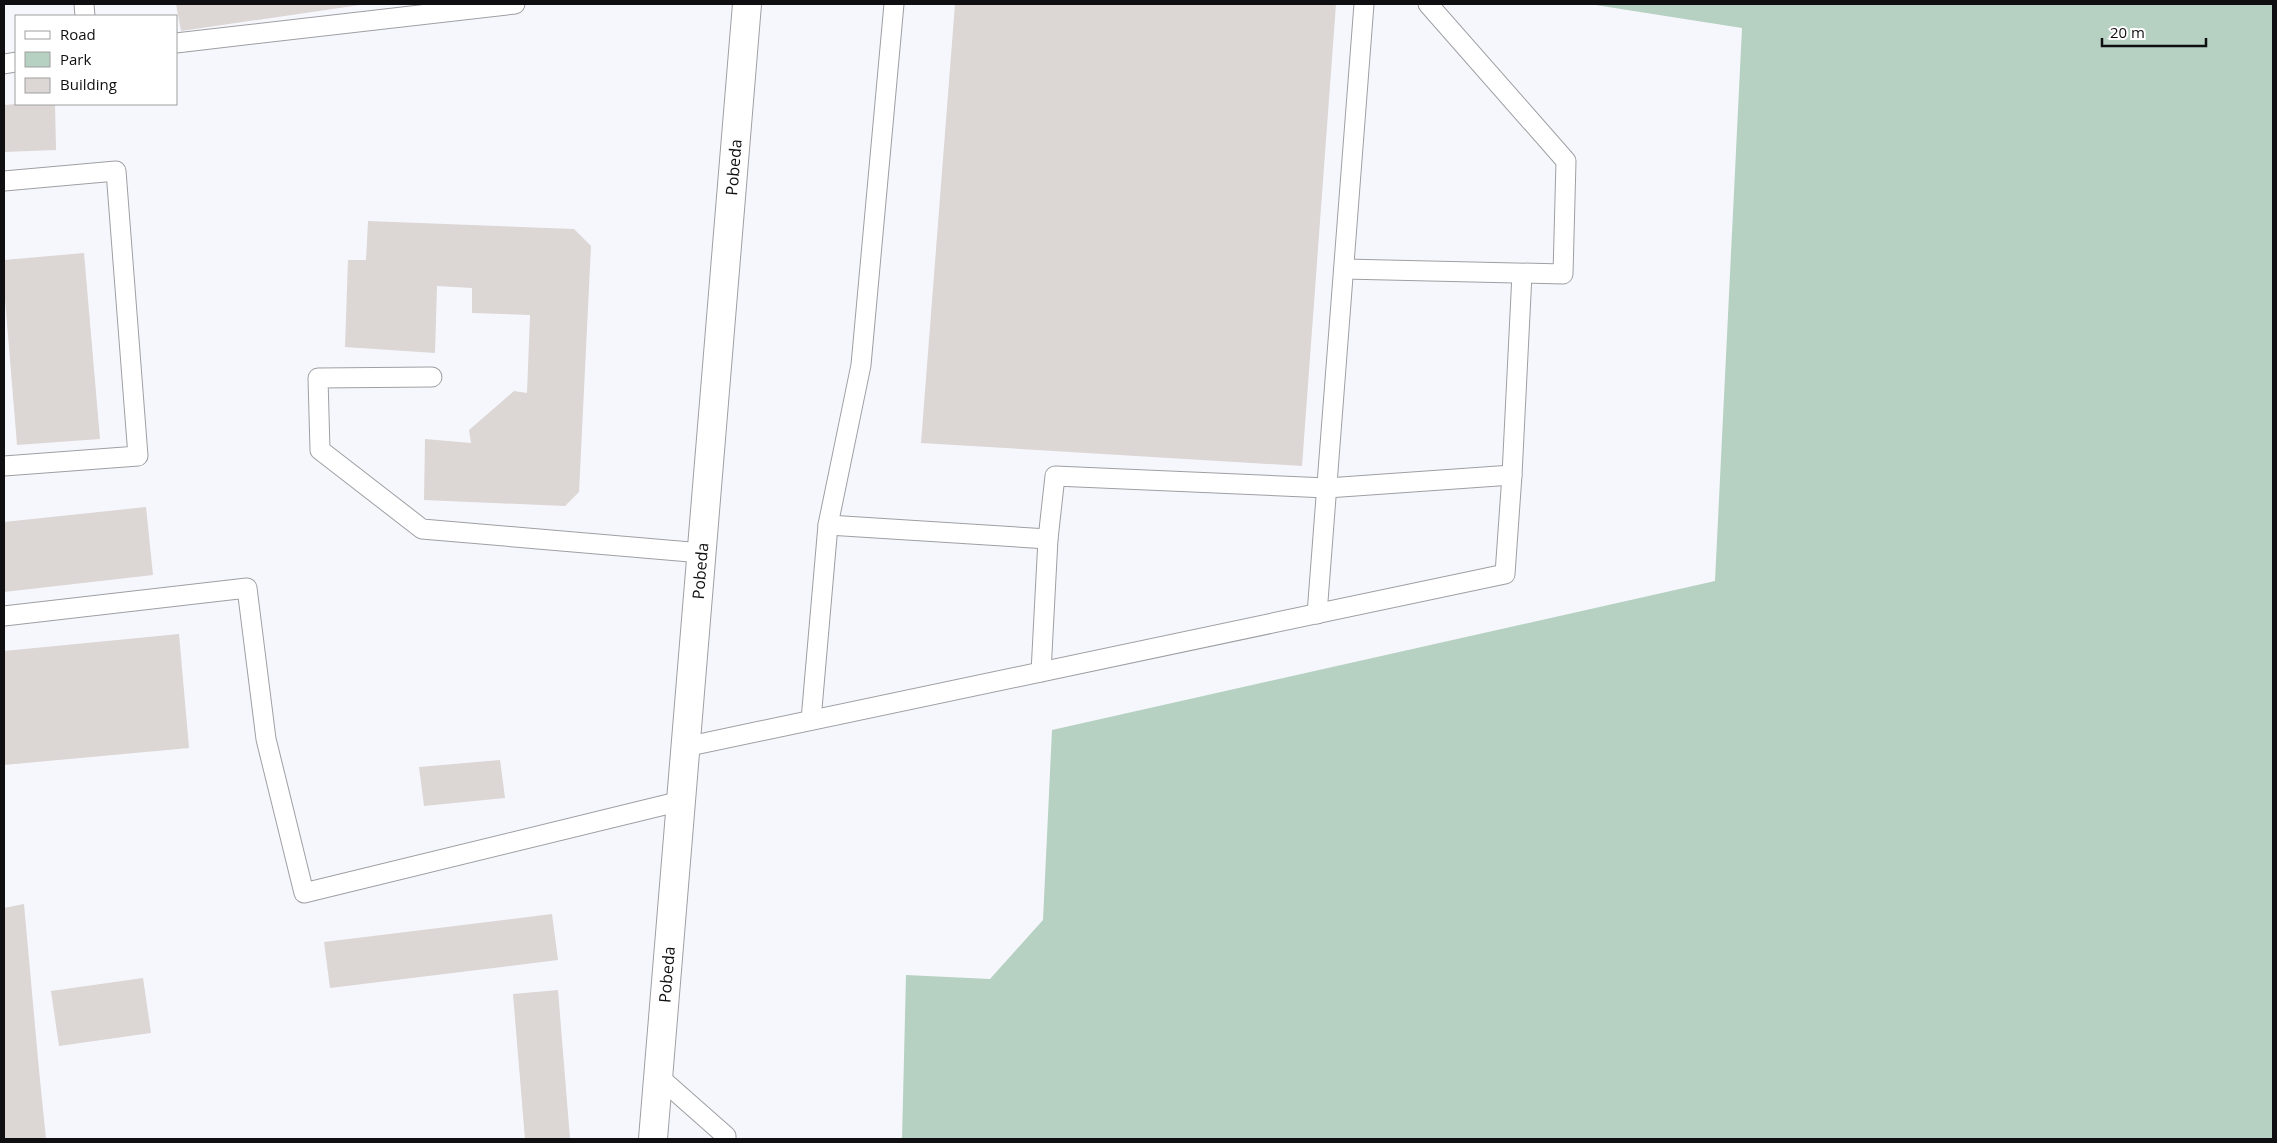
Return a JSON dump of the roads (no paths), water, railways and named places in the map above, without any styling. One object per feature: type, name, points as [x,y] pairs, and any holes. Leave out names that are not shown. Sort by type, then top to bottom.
[{"type":"street","name":"Pobeda","points":[[653,1139],[747,4]]},
{"type":"lane","points":[[178,44],[515,4]]},
{"type":"lane","points":[[811,720],[828,525],[861,365],[894,4]]},
{"type":"lane","points":[[1317,614],[1364,4]]},
{"type":"lane","points":[[1344,269],[1563,274],[1566,161],[1428,4]]},
{"type":"lane","points":[[4,181],[116,171],[138,456],[4,466]]},
{"type":"lane","points":[[685,747],[1505,574],[1522,274]]},
{"type":"lane","points":[[432,377],[318,378],[320,450],[422,529],[702,553]]},
{"type":"lane","points":[[1040,672],[1048,539],[1055,476],[1327,488],[1512,475]]},
{"type":"lane","points":[[828,525],[1048,539]]},
{"type":"lane","points":[[4,616],[247,588],[266,739],[304,893],[681,801]]},
{"type":"lane","points":[[658,1076],[726,1136],[726,1139]]}]
